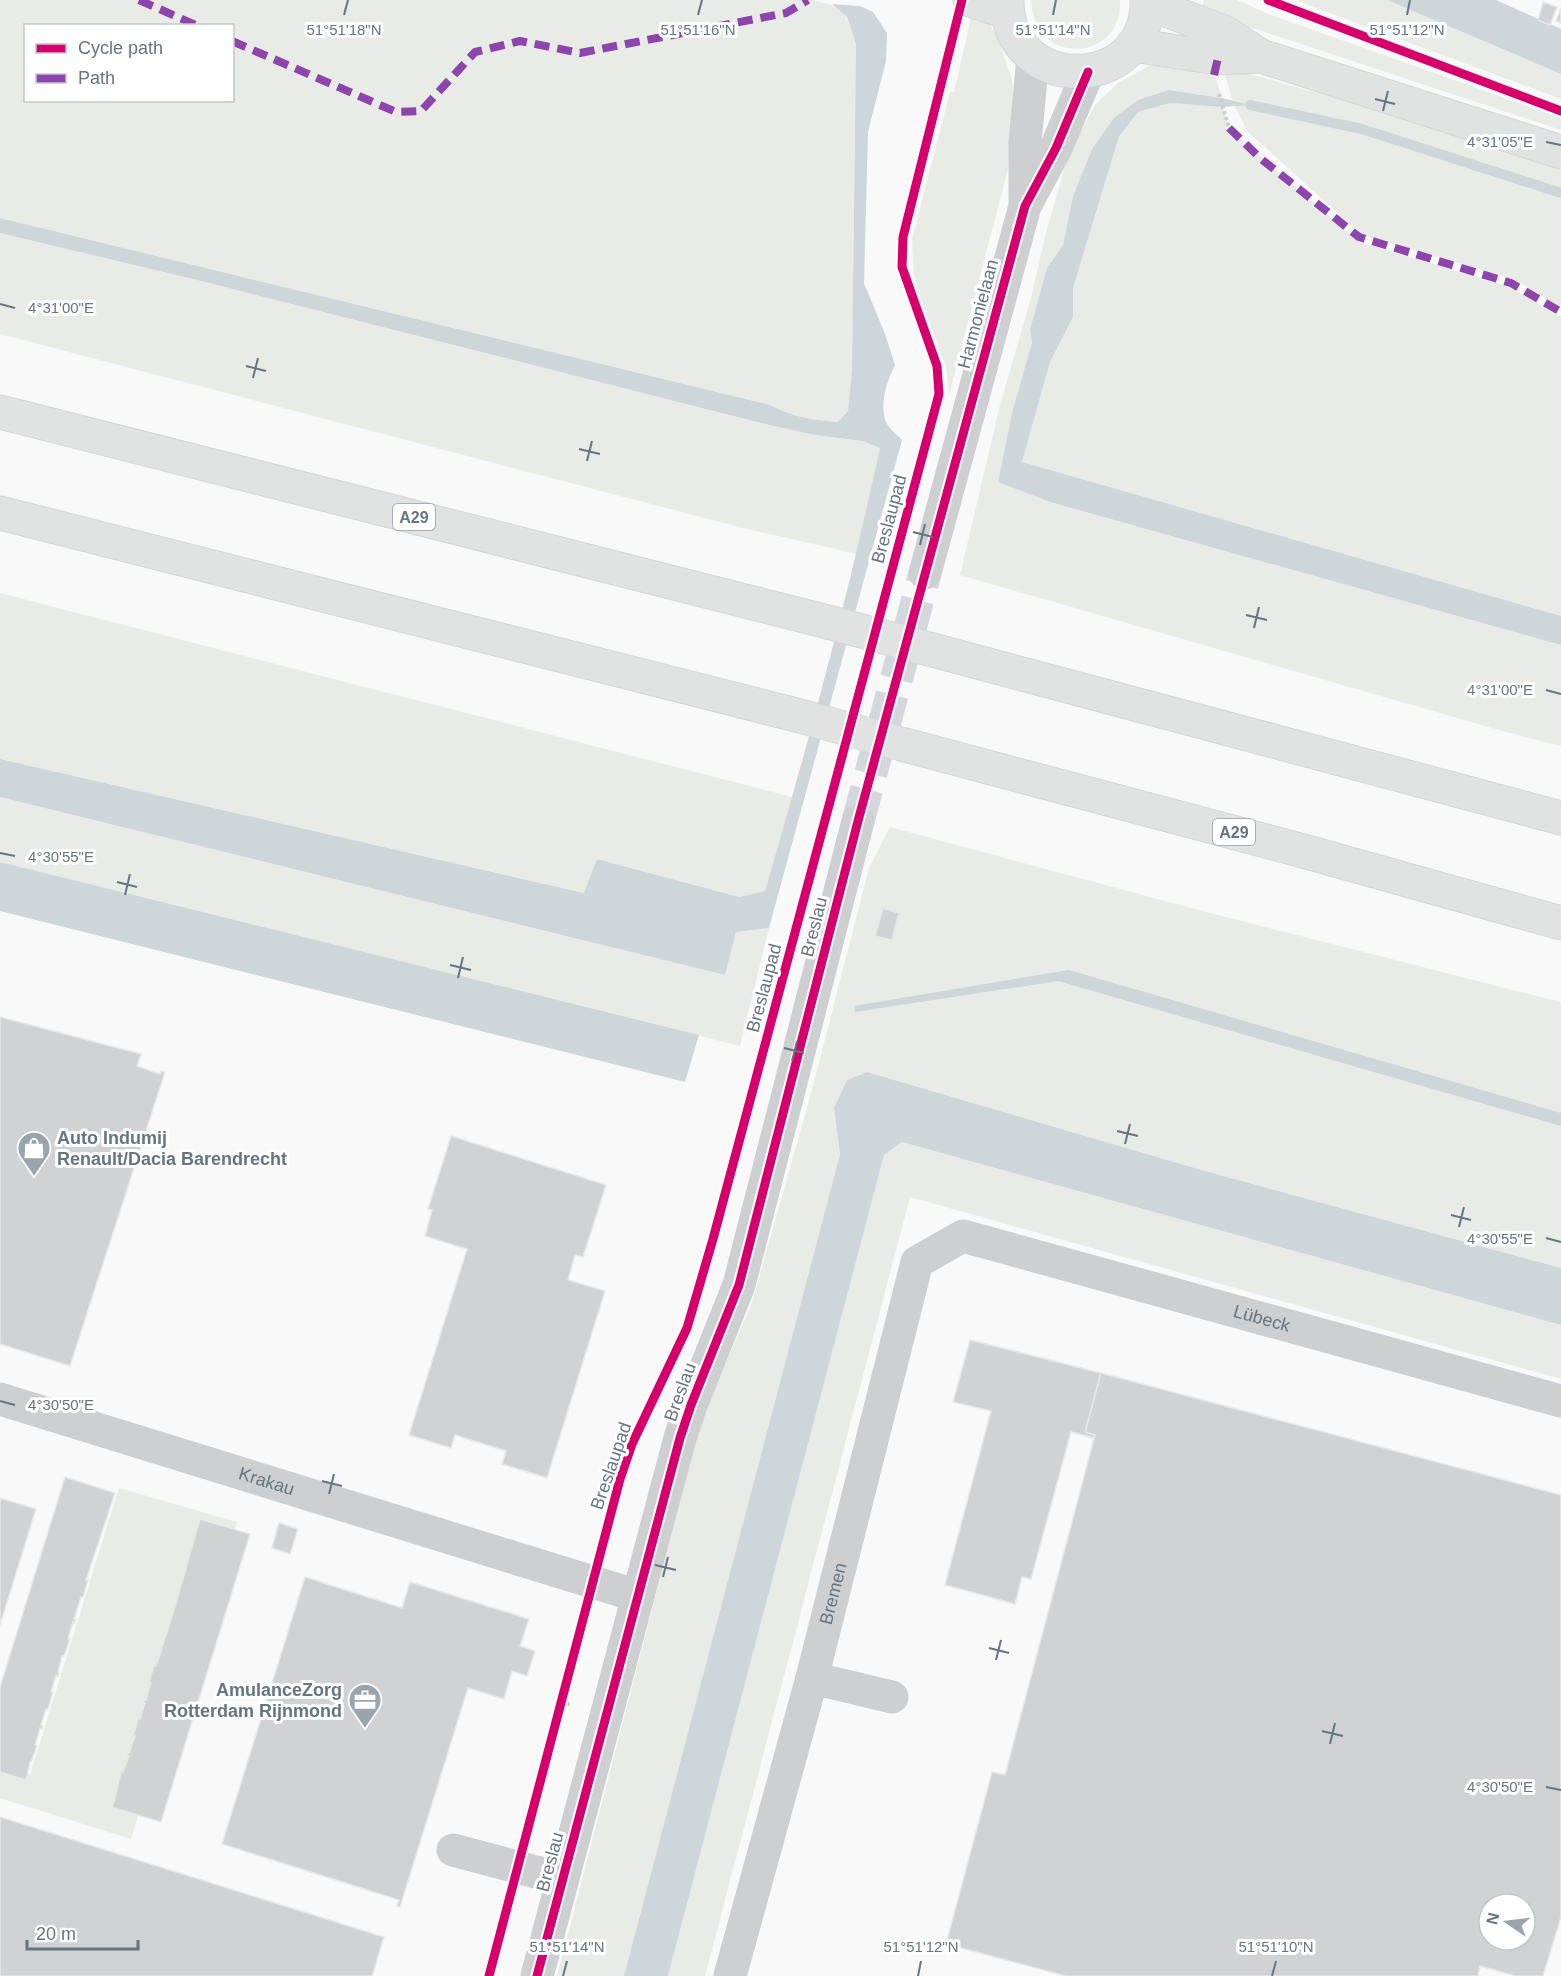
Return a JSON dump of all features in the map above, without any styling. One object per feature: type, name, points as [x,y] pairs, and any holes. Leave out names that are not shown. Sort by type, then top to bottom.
[{"type":"main road","points":[[970,0],[1007,6],[1016,37],[1033,57],[1059,70],[1088,72],[1112,63],[1133,45],[1140,33],[1148,2],[1226,33],[1262,56],[1561,152]]},
{"type":"main road","points":[[1133,45],[1218,58],[1262,56]]},
{"type":"main road","name":"A29","points":[[0,412],[828,622],[1561,818]]},
{"type":"main road","name":"A29","points":[[0,513],[804,717],[1561,923]]},
{"type":"street","name":"Harmonielaan","points":[[1025,206],[1024,142],[1033,57]]},
{"type":"street","name":"Harmonielaan","points":[[925,573],[1025,206],[1056,148],[1088,72]]},
{"type":"street","name":"Breslau","points":[[537,1976],[691,1405],[739,1285],[858,821]]},
{"type":"street","name":"Lübeck","points":[[963,1236],[1561,1401]]},
{"type":"street","name":"Bremen","points":[[730,1976],[812,1678],[917,1262],[963,1236]]},
{"type":"street","name":"Krakau","points":[[0,1399],[638,1596]]},
{"type":"street","points":[[812,1678],[892,1697]]},
{"type":"street","points":[[453,1850],[562,1879]]},
{"type":"path","points":[[1217,85],[1229,128]]},
{"type":"path","points":[[558,1713],[564,1691]]},
{"type":"shaded area","points":[[0,0],[812,0],[832,5],[843,13],[856,44],[852,369],[848,411],[838,422],[803,417],[770,405],[0,218]]},
{"type":"shaded area","points":[[1031,0],[1120,0],[1117,20],[1108,35],[1094,45],[1078,49],[1062,46],[1047,38],[1036,22]]},
{"type":"shaded area","points":[[1204,0],[1237,0],[1271,15],[1561,118],[1561,130],[1201,11]]},
{"type":"shaded area","points":[[1295,0],[1387,0],[1561,74],[1561,99]]},
{"type":"shaded area","points":[[1387,0],[1496,0],[1561,29],[1561,74]]},
{"type":"shaded area","points":[[832,4],[860,6],[873,12],[887,33],[886,61],[868,132],[864,283],[895,365],[885,393],[884,415],[889,427],[902,440],[769,928],[736,932],[725,975],[0,797],[0,759],[584,893],[597,859],[739,897],[765,891],[827,670],[880,448],[863,441],[814,435],[761,423],[201,281],[0,233],[0,218],[770,405],[803,417],[838,422],[848,411],[852,369],[856,44],[847,17]]},
{"type":"shaded area","points":[[973,10],[987,20],[998,38],[1012,80],[1015,104],[1008,169],[949,395],[946,367],[914,275],[912,239],[950,92],[954,92]]},
{"type":"shaded area","points":[[1154,63],[1212,66],[1222,98],[1168,90],[1138,100],[1092,149],[1073,196],[1063,245],[1047,268],[1030,329],[1032,342],[1012,413],[998,482],[1050,502],[1561,645],[1561,746],[960,575],[1000,405],[1031,298],[1069,151],[1096,104],[1118,83]]},
{"type":"shaded area","points":[[1223,67],[1362,105],[1561,170],[1561,307],[1513,279],[1362,235],[1247,131],[1233,103]]},
{"type":"shaded area","points":[[1168,90],[1222,98],[1250,105],[1223,107],[1170,103],[1138,112],[1119,137],[1073,288],[1073,317],[1050,362],[1022,462],[1561,616],[1561,645],[1050,502],[998,482],[1012,413],[1032,342],[1030,329],[1047,268],[1063,245],[1073,196],[1092,149],[1114,118],[1138,100]]},
{"type":"shaded area","points":[[1170,103],[1223,107],[1231,130],[1359,242],[1508,286],[1561,317],[1561,616],[1022,462],[1050,362],[1073,317],[1073,288],[1119,138],[1138,112]]},
{"type":"shaded area","points":[[0,233],[201,281],[761,423],[814,435],[863,441],[881,448],[857,554],[739,527],[0,334]]},
{"type":"shaded area","points":[[0,593],[792,797],[765,891],[739,897],[597,859],[585,893],[0,759]]},
{"type":"shaded area","points":[[0,797],[725,975],[736,932],[769,928],[740,1046],[0,862]]},
{"type":"shaded area","points":[[890,827],[1206,912],[1561,1002],[1561,1268],[1205,1171],[867,1072],[847,1080],[834,1108],[840,1154],[624,1976],[557,1976],[702,1417],[752,1303],[812,1090],[869,868]]},
{"type":"shaded area","points":[[0,862],[699,1035],[685,1082],[0,911]]},
{"type":"shaded area","points":[[1069,970],[1561,1113],[1561,1126],[1058,981],[855,1012],[854,1006]]},
{"type":"shaded area","points":[[867,1072],[1205,1171],[1561,1268],[1561,1325],[902,1142],[884,1155],[668,1976],[624,1976],[840,1154],[834,1108],[847,1080]]},
{"type":"shaded area","points":[[902,1142],[1561,1325],[1561,1379],[910,1197],[705,1976],[668,1976],[884,1155]]},
{"type":"shaded area","points":[[119,1488],[237,1522],[231,1541],[222,1538],[131,1839],[0,1798],[0,1766],[30,1775]]},
{"type":"building","points":[[1543,2],[1557,7],[1550,25],[1538,20]]},
{"type":"building","points":[[1561,8],[1561,23],[1556,21]]},
{"type":"building","points":[[883,908],[899,913],[892,940],[875,936]]},
{"type":"building","points":[[0,1017],[141,1054],[137,1066],[160,1074],[161,1071],[165,1072],[70,1366],[0,1344]]},
{"type":"building","points":[[451,1136],[606,1185],[583,1257],[575,1255],[568,1280],[605,1291],[547,1478],[502,1464],[506,1451],[455,1435],[451,1448],[409,1435],[467,1249],[425,1236],[432,1210],[428,1209]]},
{"type":"building","points":[[970,1340],[1101,1373],[1085,1432],[1095,1435],[1094,1438],[1071,1432],[1031,1579],[1022,1577],[1015,1604],[945,1585],[991,1411],[953,1402]]},
{"type":"building","points":[[1101,1373],[1561,1495],[1561,1917],[1543,1976],[1516,1976],[1480,1966],[1478,1976],[1066,1976],[946,1944],[992,1772],[1005,1775],[1095,1435],[1085,1432]]},
{"type":"building","points":[[65,1477],[115,1493],[74,1619],[76,1619],[73,1622],[68,1639],[70,1639],[64,1656],[62,1656],[59,1673],[58,1676],[56,1675],[26,1780],[0,1772],[0,1687]]},
{"type":"building","points":[[0,1498],[36,1509],[0,1625]]},
{"type":"building","points":[[200,1519],[250,1534],[161,1822],[111,1807],[121,1772],[129,1756],[127,1755],[135,1736],[133,1736],[145,1703],[144,1699],[146,1700],[154,1665],[156,1666],[175,1607]]},
{"type":"building","points":[[279,1523],[298,1529],[290,1554],[272,1548]]},
{"type":"building","points":[[305,1577],[402,1608],[410,1582],[529,1619],[520,1646],[535,1651],[527,1676],[512,1671],[504,1699],[468,1688],[400,1907],[397,1906],[399,1900],[222,1844]]},
{"type":"building","points":[[0,1817],[384,1937],[372,1976],[0,1976]]},
{"type":"waterway","points":[[1250,105],[1362,129],[1561,193]]},
{"type":"tunnel","points":[[858,821],[925,573]]},
{"type":"marked path","points":[[139,0],[193,24]]},
{"type":"marked path","points":[[234,42],[396,112],[421,111],[475,52],[520,41],[580,53],[786,13],[808,0]]},
{"type":"marked path","points":[[1214,75],[1218,58]]},
{"type":"marked path","points":[[1229,128],[1260,158],[1359,237],[1511,283],[1561,312]]},
{"type":"cycle path","name":"Breslaupad","points":[[489,1976],[620,1479],[632,1444],[687,1328],[713,1239],[939,394],[937,366],[902,267],[903,237],[962,0]]},
{"type":"cycle path","points":[[1268,0],[1561,111]]},
{"type":"cycle path","points":[[537,1976],[680,1438],[739,1285],[858,821],[1025,206],[1056,148],[1088,72]]},
{"type":"place","name":"Auto Indumij Renault/Dacia Barendrecht","points":[[34,1177]]},
{"type":"place","name":"AmulanceZorg Rotterdam Rijnmond","points":[[365,1729]]}]
